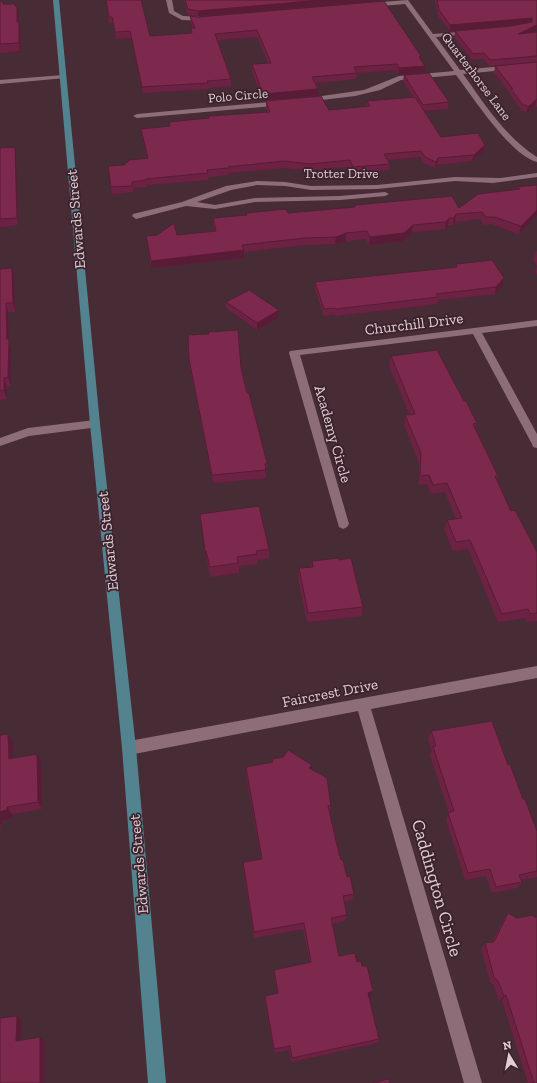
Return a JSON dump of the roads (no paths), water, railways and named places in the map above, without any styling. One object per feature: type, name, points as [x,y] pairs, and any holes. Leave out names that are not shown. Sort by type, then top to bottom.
[{"type":"main road","name":"Edwards Street","points":[[56,0],[95,424],[129,748],[158,1083]]},
{"type":"street","points":[[169,0],[171,12],[182,18],[198,20],[213,19]]},
{"type":"street","points":[[360,6],[405,1]]},
{"type":"street","name":"Quarterhorse Lane","points":[[405,1],[502,131],[537,160]]},
{"type":"street","points":[[431,36],[478,32]]},
{"type":"street","name":"Polo Circle","points":[[137,116],[349,96],[387,85],[400,78],[537,65]]},
{"type":"street","points":[[0,82],[63,77]]},
{"type":"street","name":"Polo Circle","points":[[387,85],[405,85],[478,78]]},
{"type":"street","name":"Trotter Drive","points":[[185,204],[215,207],[255,200],[340,198],[459,187],[537,175]]},
{"type":"street","name":"Trotter Drive","points":[[136,216],[185,204],[229,188],[257,183],[284,184],[311,188],[377,187],[455,179],[500,180]]},
{"type":"street","name":"Churchill Drive","points":[[294,353],[477,332],[537,323]]},
{"type":"street","points":[[477,332],[537,444]]},
{"type":"street","name":"Academy Circle","points":[[294,353],[343,524]]},
{"type":"street","points":[[0,442],[28,432],[95,424]]},
{"type":"street","name":"Faircrest Drive","points":[[129,748],[537,672]]},
{"type":"street","name":"Caddington Circle","points":[[363,704],[472,1083]]}]
